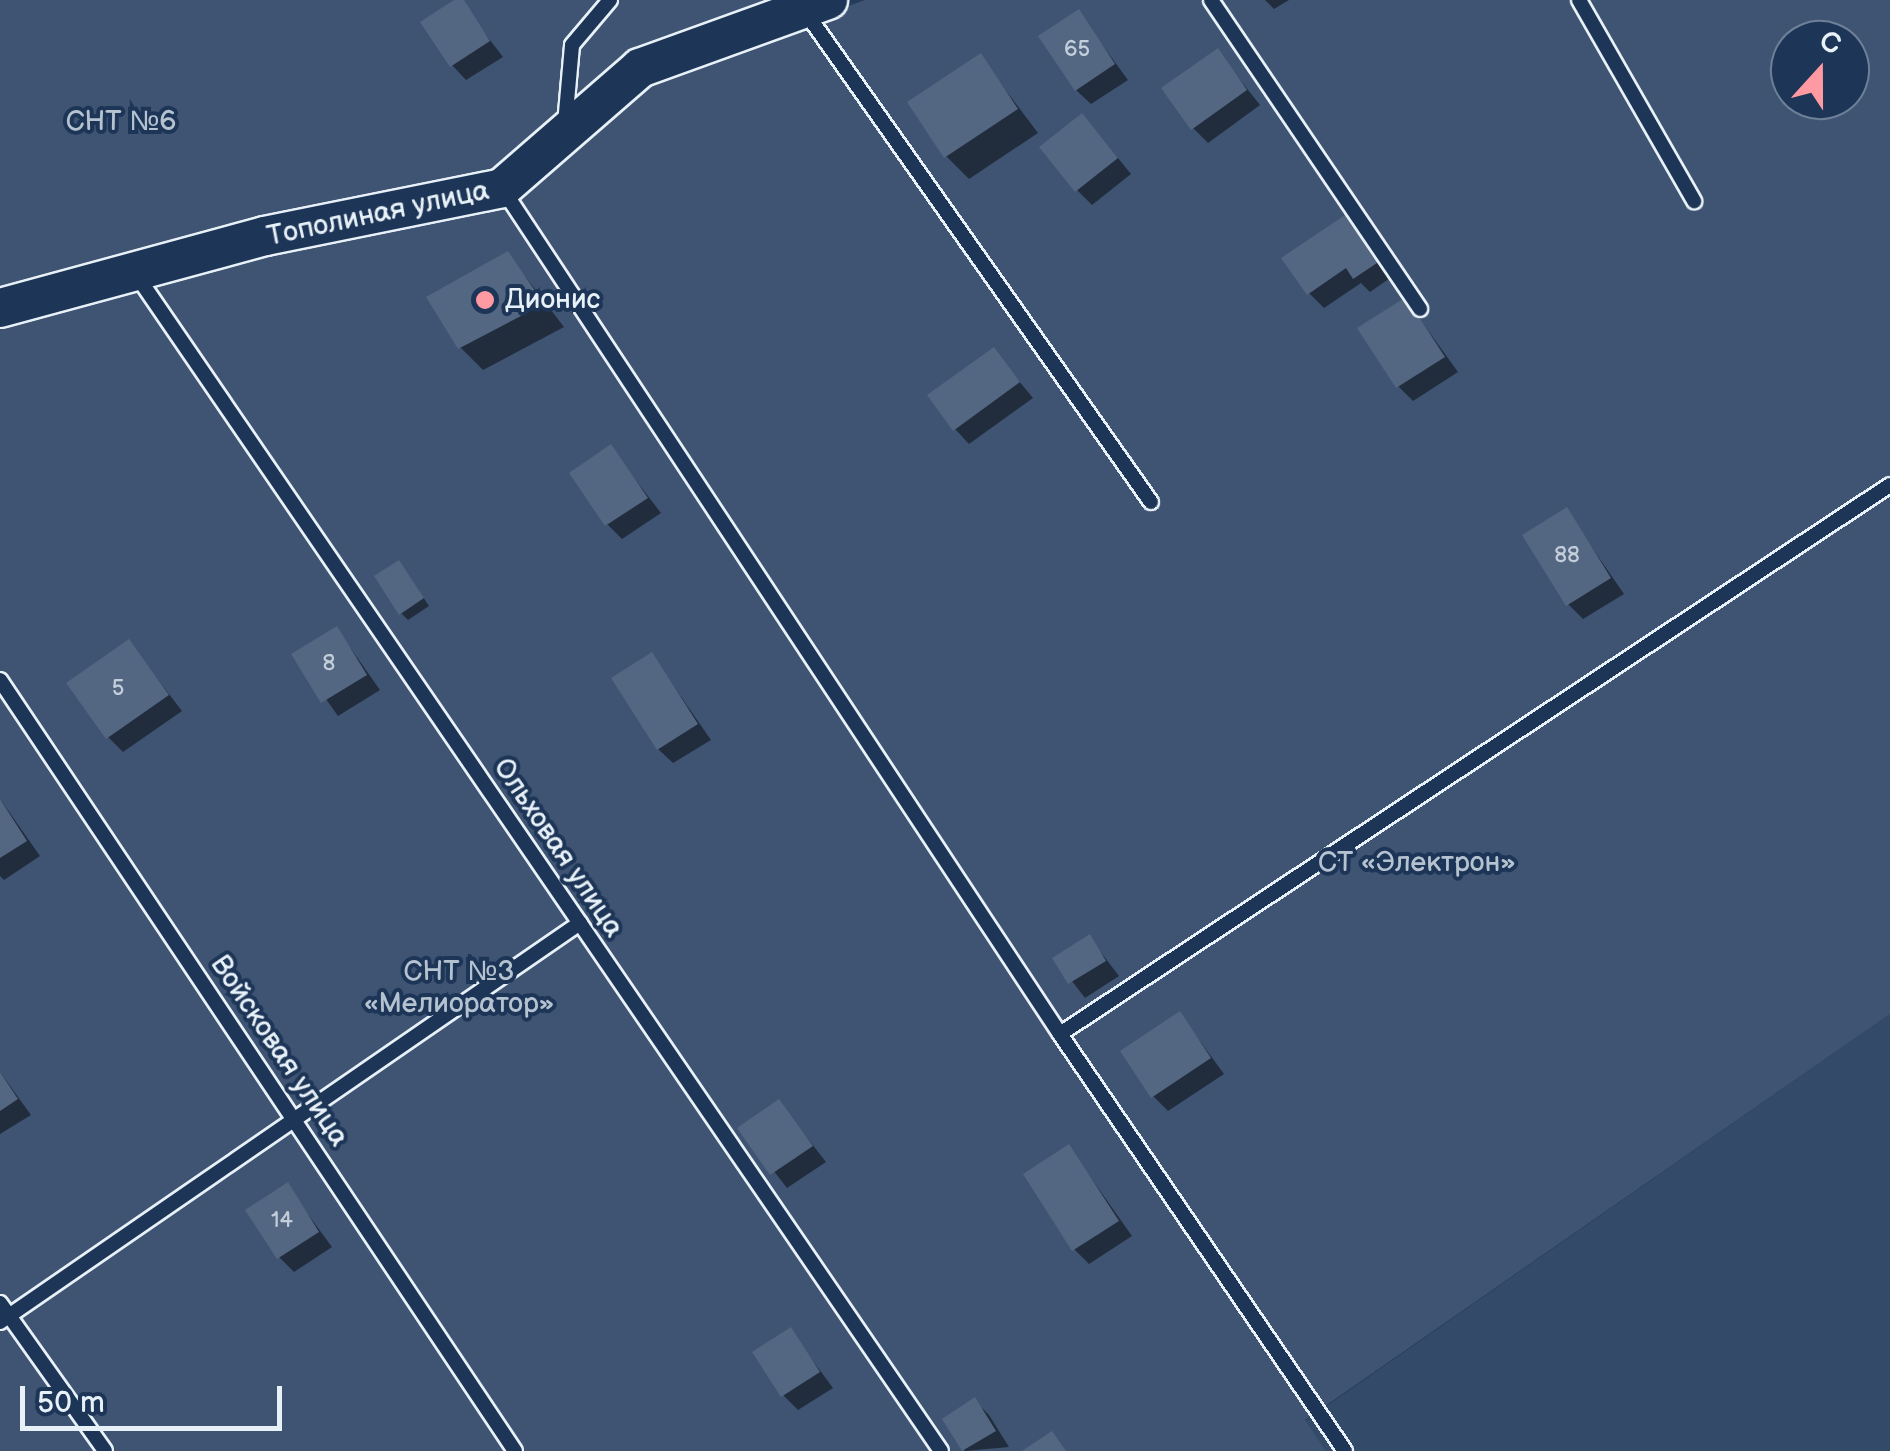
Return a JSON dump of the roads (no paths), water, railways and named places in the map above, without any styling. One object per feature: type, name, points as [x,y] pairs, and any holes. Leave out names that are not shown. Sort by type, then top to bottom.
[{"type":"street","name":"Тополиная улица","points":[[0,308],[265,236],[502,188],[564,130],[640,68],[816,4]]},
{"type":"lane","points":[[564,130],[572,45],[610,0]]},
{"type":"lane","points":[[1211,0],[1420,309]]},
{"type":"lane","points":[[1579,0],[1694,201]]},
{"type":"lane","points":[[816,4],[1151,502]]},
{"type":"lane","points":[[502,188],[1060,1034],[1346,1451]]},
{"type":"lane","name":"Ольховая улица","points":[[134,272],[941,1451]]},
{"type":"lane","points":[[1060,1034],[1890,485]]},
{"type":"lane","name":"Войсковая улица","points":[[0,680],[516,1451]]},
{"type":"lane","points":[[105,1451],[3,1314],[580,923]]},
{"type":"place","name":"Дионис","points":[[485,300]]},
{"type":"park label","name":"СНТ №6","points":[[121,122]]},
{"type":"park label","name":"СТ «Электрон»","points":[[1417,863]]},
{"type":"park label","name":"СНТ №3 «Мелиоратор»","points":[[459,988]]}]
